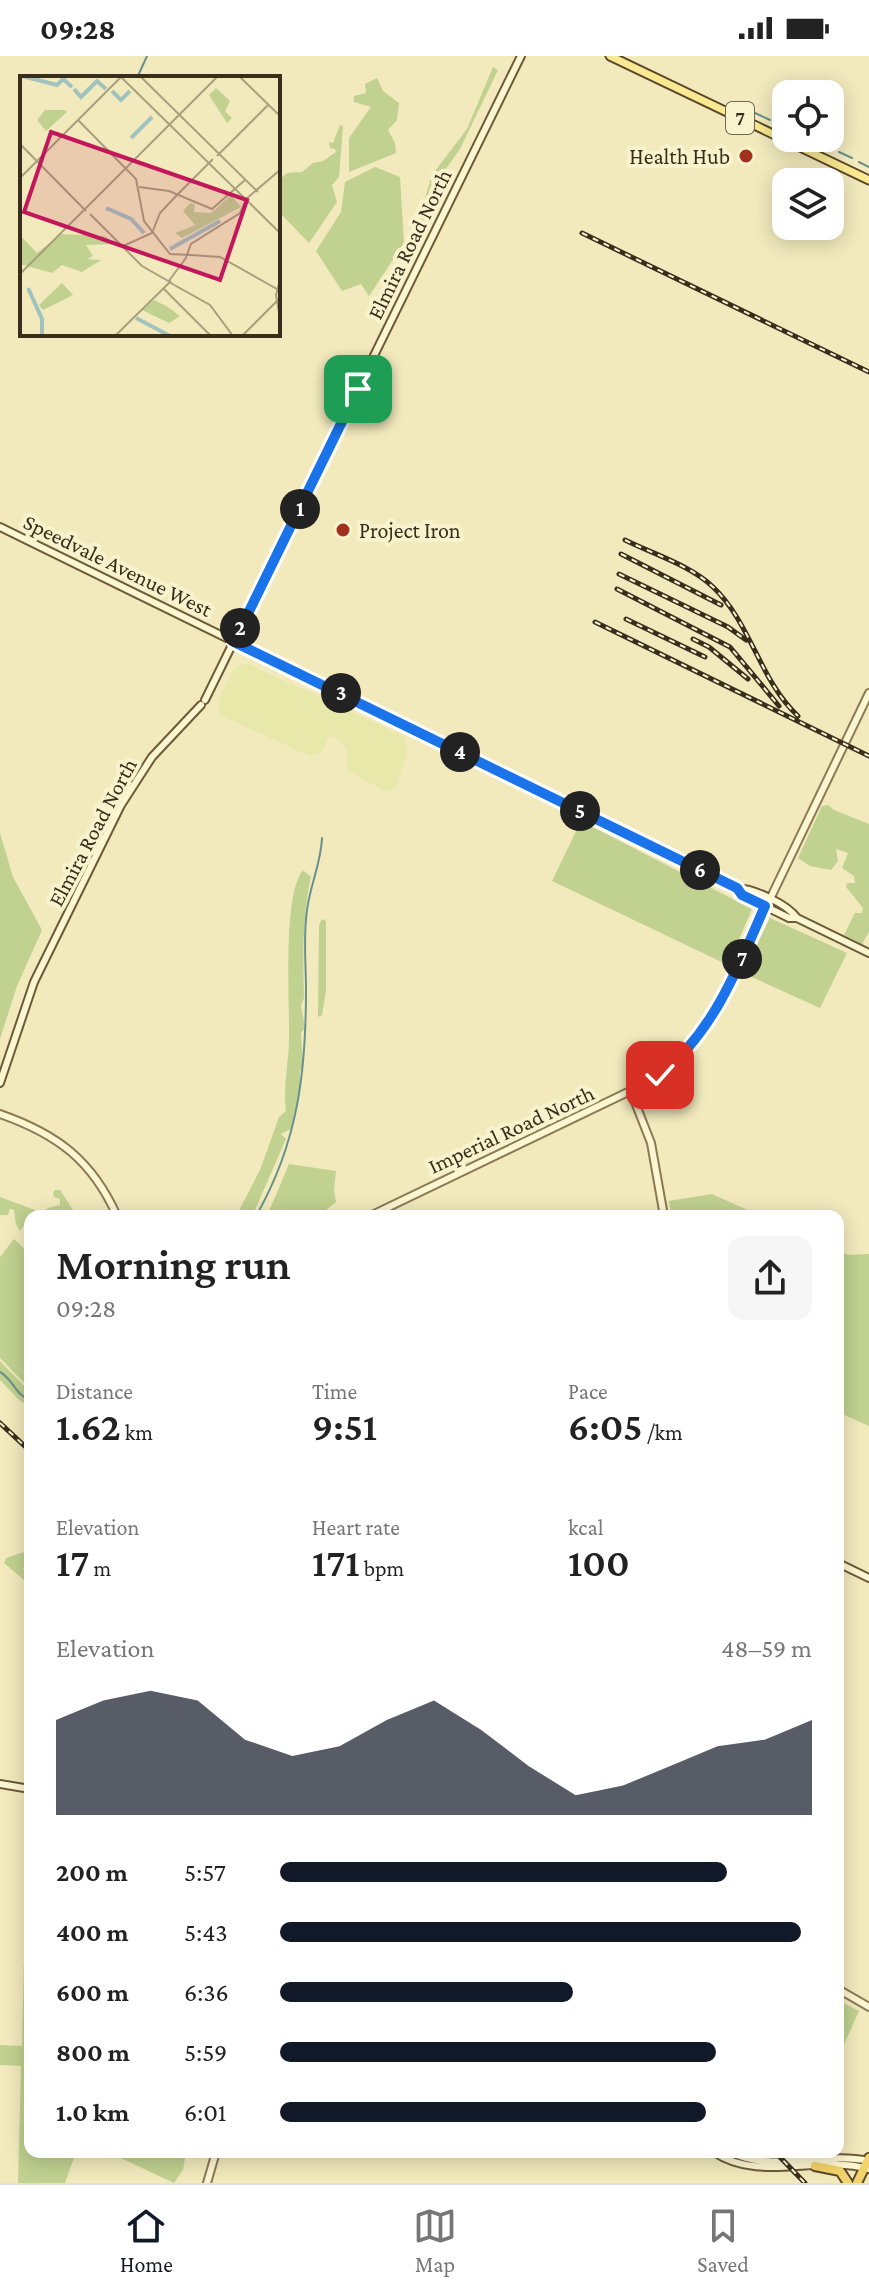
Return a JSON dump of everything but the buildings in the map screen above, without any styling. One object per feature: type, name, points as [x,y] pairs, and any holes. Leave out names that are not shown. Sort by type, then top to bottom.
[{"type":"highway","points":[[857,2183],[868,2163]]},
{"type":"highway","points":[[815,2166],[840,2171],[848,2183]]},
{"type":"main road","name":"Elmira Road North","points":[[0,1083],[34,982],[121,805],[152,757],[203,703],[521,56]]},
{"type":"main road","name":"7","points":[[610,56],[869,180]]},
{"type":"main road","name":"Speedvale Avenue West","points":[[0,527],[737,888],[746,889],[767,903],[792,911],[797,918],[869,953]]},
{"type":"main road","name":"Imperial Road North","points":[[383,1210],[631,1092],[660,1075],[699,1037],[728,987],[869,693]]},
{"type":"main road","points":[[631,1092],[651,1143],[663,1210]]},
{"type":"main road","points":[[0,1114],[39,1129],[72,1152],[99,1182],[114,1210]]},
{"type":"main road","points":[[844,1566],[869,1578]]},
{"type":"main road","points":[[0,1784],[24,1788]]},
{"type":"main road","points":[[844,1992],[869,2007]]},
{"type":"main road","points":[[207,2183],[214,2158]]},
{"type":"main road","points":[[727,2158],[744,2166],[775,2169],[868,2163]]},
{"type":"main road","points":[[753,2158],[764,2161],[816,2158]]},
{"type":"main road","points":[[840,2158],[868,2163]]},
{"type":"green space","points":[[493,67],[498,70],[460,149],[441,176],[426,226],[421,226],[413,238],[432,175],[467,129]]},
{"type":"green space","points":[[377,78],[383,91],[399,103],[397,120],[388,130],[396,153],[349,172],[349,138],[371,107],[354,102],[354,96],[366,93],[365,84]]},
{"type":"green space","points":[[340,125],[343,126],[339,177],[332,185],[337,202],[309,243],[280,213],[280,179],[287,173],[302,172],[313,163],[323,161],[336,152],[330,148],[329,142],[333,143]]},
{"type":"green space","points":[[375,167],[400,177],[404,243],[369,296],[361,284],[342,291],[316,251],[341,212],[345,182]]},
{"type":"green space","points":[[242,664],[248,664],[404,736],[408,751],[395,789],[386,792],[350,772],[347,750],[335,736],[328,738],[321,753],[310,756],[221,716],[218,711],[220,697],[232,672]]},
{"type":"green space","points":[[828,805],[869,824],[869,932],[862,944],[844,935],[855,913],[862,913],[863,908],[846,887],[847,883],[855,883],[854,876],[842,868],[848,853],[836,849],[838,861],[831,870],[810,866],[798,858],[822,806]]},
{"type":"green space","points":[[581,821],[752,909],[728,965],[552,881]]},
{"type":"green space","points":[[0,833],[13,877],[42,930],[17,986],[0,1039]]},
{"type":"green space","points":[[303,870],[311,877],[304,937],[304,998],[301,1006],[305,1028],[301,1033],[303,1066],[300,1089],[291,1129],[281,1134],[286,1139],[255,1210],[239,1210],[260,1170],[279,1117],[286,1111],[290,926],[296,883]]},
{"type":"green space","points":[[770,918],[847,953],[820,1008],[743,973]]},
{"type":"green space","points":[[322,919],[326,921],[326,990],[322,1015],[318,1017],[319,925]]},
{"type":"green space","points":[[289,1164],[336,1171],[336,1202],[326,1210],[270,1210]]},
{"type":"green space","points":[[60,1190],[73,1210],[46,1210],[60,1205],[60,1199],[53,1193]]},
{"type":"green space","points":[[712,1194],[748,1210],[670,1210],[669,1201]]},
{"type":"green space","points":[[0,1197],[35,1210],[24,1210],[24,1225],[20,1231],[14,1210],[10,1209],[8,1215],[0,1215]]},
{"type":"green space","points":[[14,1239],[24,1248],[24,1383],[0,1358],[0,1257]]},
{"type":"green space","points":[[844,1253],[869,1254],[869,1426],[844,1415]]},
{"type":"green space","points":[[0,1361],[24,1386],[24,1403],[19,1400],[0,1380]]},
{"type":"green space","points":[[24,1552],[24,1580],[4,1563],[6,1558]]},
{"type":"green space","points":[[24,1960],[24,2158],[74,2158],[65,2183],[18,2183],[21,2066],[0,2065],[0,2045],[22,2046]]},
{"type":"green space","points":[[844,2003],[859,2011],[844,2045]]},
{"type":"green space","points":[[121,2158],[185,2158],[183,2170],[174,2183]]},
{"type":"waterway","points":[[138,76],[147,56]]},
{"type":"waterway","points":[[755,113],[770,120]]},
{"type":"waterway","points":[[839,152],[852,158]]},
{"type":"waterway","points":[[859,162],[869,167]]},
{"type":"waterway","points":[[259,1210],[282,1161],[297,1106],[306,1020],[306,920],[322,838]]},
{"type":"waterway","points":[[0,1372],[24,1397]]},
{"type":"railway","points":[[582,233],[869,372]]},
{"type":"railway","points":[[625,540],[682,566],[713,587],[737,617],[774,686],[798,716]]},
{"type":"railway","points":[[621,554],[721,605]]},
{"type":"railway","points":[[619,574],[728,627],[746,640]]},
{"type":"railway","points":[[617,589],[730,647],[779,706]]},
{"type":"railway","points":[[626,619],[705,657]]},
{"type":"railway","points":[[595,622],[869,756]]},
{"type":"railway","points":[[693,639],[709,647],[748,679]]},
{"type":"railway","points":[[0,1423],[24,1445]]},
{"type":"railway","points":[[781,2158],[805,2183]]},
{"type":"place","name":"Health Hub","points":[[746,156]]},
{"type":"place","name":"Project Iron","points":[[343,530]]},
{"type":"route","points":[[358,389],[234,642],[737,888],[742,895],[765,906],[710,1022],[685,1054],[660,1075]]}]
